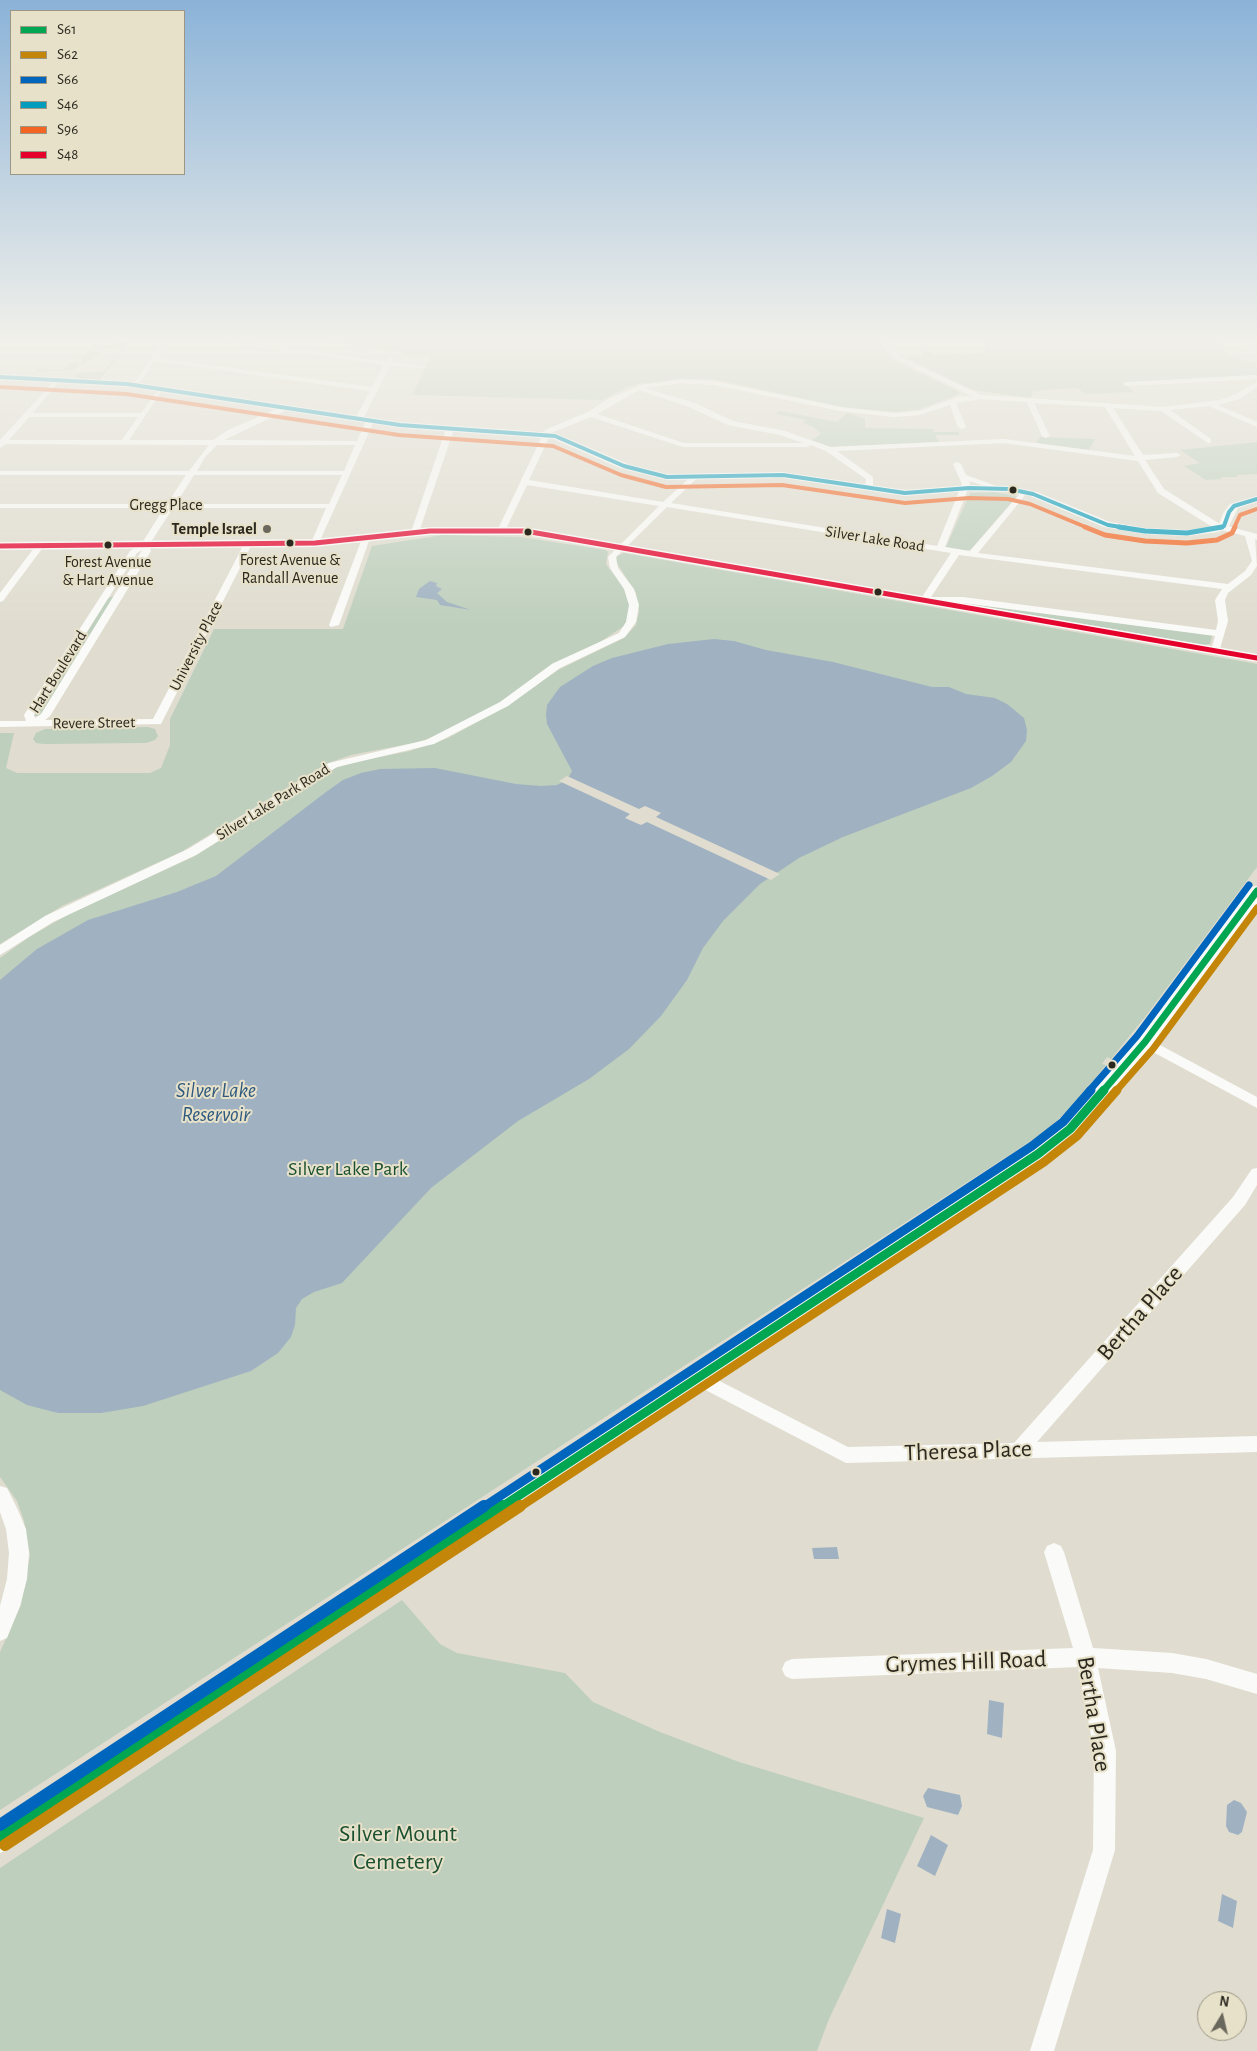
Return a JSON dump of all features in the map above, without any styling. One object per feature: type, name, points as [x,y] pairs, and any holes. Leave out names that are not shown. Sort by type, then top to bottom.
[{"type":"main road","points":[[0,546],[315,543],[415,532],[502,529],[525,531],[1257,658]]},
{"type":"main road","points":[[0,1837],[1038,1154],[1070,1129],[1146,1042],[1257,891]]},
{"type":"street","points":[[124,442],[128,436]]},
{"type":"street","name":"Hart Boulevard","points":[[32,724],[45,716],[147,551],[145,545],[190,472],[216,442],[226,436]]},
{"type":"street","points":[[315,543],[363,436]]},
{"type":"street","points":[[415,532],[447,436]]},
{"type":"street","points":[[502,529],[545,436]]},
{"type":"street","points":[[552,436],[646,473],[670,477],[778,475],[913,493],[965,488],[998,488],[1023,492],[1094,520],[1122,528],[1187,534],[1222,527],[1233,508],[1240,503],[1257,499]]},
{"type":"street","points":[[655,436],[683,445],[813,445]]},
{"type":"street","points":[[789,436],[829,449],[1004,442],[1140,458],[1177,455]]},
{"type":"street","points":[[1126,436],[1162,491],[1222,527],[1253,536],[1256,561],[1248,573],[1228,587],[1220,600],[1223,622],[1216,650]]},
{"type":"street","points":[[1201,436],[1208,441]]},
{"type":"street","points":[[2,444],[124,442],[359,443]]},
{"type":"street","points":[[829,449],[866,475],[870,479],[869,488]]},
{"type":"street","points":[[940,550],[965,488],[965,477],[957,464]]},
{"type":"street","points":[[0,473],[345,473]]},
{"type":"street","points":[[965,477],[998,488]]},
{"type":"street","points":[[619,547],[692,478]]},
{"type":"street","name":"Silver Lake Road","points":[[524,482],[940,550],[1228,587]]},
{"type":"street","points":[[972,554],[1023,492]]},
{"type":"street","name":"Gregg Place","points":[[0,506],[331,506]]},
{"type":"street","points":[[334,625],[366,538]]},
{"type":"street","name":"University Place","points":[[157,722],[248,544]]},
{"type":"street","points":[[0,599],[40,546]]},
{"type":"street","name":"Silver Lake Park Road","points":[[0,951],[49,919],[192,852],[333,765],[430,742],[504,704],[556,666],[616,639],[630,626],[634,605],[629,589],[612,563],[612,555],[619,547]]},
{"type":"street","points":[[924,600],[956,552]]},
{"type":"street","points":[[924,600],[963,600],[1221,634]]},
{"type":"street","name":"Revere Street","points":[[0,724],[157,722]]},
{"type":"street","points":[[1146,1042],[1257,1104]]},
{"type":"street","name":"Bertha Place","points":[[1019,1450],[1239,1201],[1257,1173]]},
{"type":"street","name":"Theresa Place","points":[[698,1378],[846,1455],[1257,1444]]},
{"type":"street","points":[[0,1494],[16,1529],[19,1553],[15,1588],[0,1631]]},
{"type":"street","name":"Bertha Place","points":[[1042,2051],[1104,1850],[1105,1752],[1086,1657],[1054,1552]]},
{"type":"street","name":"Grymes Hill Road","points":[[792,1668],[1086,1657],[1172,1663],[1206,1669],[1257,1684]]},
{"type":"green space","points":[[818,436],[935,436],[939,442],[831,447],[812,440]]},
{"type":"green space","points":[[1040,437],[1095,439],[1089,450],[1036,443]]},
{"type":"green space","points":[[1257,442],[1257,474],[1221,477],[1222,479],[1206,480],[1184,466],[1200,463],[1180,450]]},
{"type":"green space","points":[[995,492],[1017,496],[971,549],[968,551],[946,547],[970,493]]},
{"type":"green space","points":[[443,535],[521,537],[605,550],[608,552],[606,564],[625,590],[629,604],[629,616],[624,626],[600,642],[553,663],[501,702],[438,735],[419,742],[351,755],[326,764],[181,852],[62,906],[0,944],[0,733],[14,733],[6,768],[17,773],[150,773],[161,768],[170,745],[170,719],[214,629],[343,629],[372,546]]},
{"type":"green space","name":"Silver Lake Park","points":[[624,553],[1257,664],[1257,867],[1145,1017],[1111,1059],[1107,1057],[1102,1064],[1106,1065],[1075,1103],[1046,1131],[0,1810],[0,1652],[21,1605],[30,1555],[24,1521],[17,1501],[0,1477],[0,958],[29,937],[71,913],[195,856],[335,768],[359,761],[410,751],[448,738],[510,704],[558,670],[624,638],[636,625],[639,611],[636,593],[616,562],[617,556]]},
{"type":"green space","points":[[114,596],[84,646],[79,646],[108,598]]},
{"type":"green space","points":[[963,603],[1212,636],[1210,644],[1204,645]]},
{"type":"green space","points":[[75,650],[82,650],[40,716],[34,716]]},
{"type":"green space","points":[[148,727],[155,729],[158,736],[155,740],[146,743],[44,744],[36,743],[33,739],[36,733],[45,729]]},
{"type":"green space","name":"Silver Mount Cemetery","points":[[402,1600],[440,1644],[457,1653],[565,1673],[593,1702],[660,1732],[739,1762],[924,1818],[829,2019],[817,2051],[0,2051],[0,1868]]},
{"type":"water","points":[[430,581],[437,583],[436,586],[442,589],[437,593],[447,602],[471,610],[440,605],[437,600],[416,597],[419,589]]},
{"type":"water","name":"Silver Lake Reservoir","points":[[714,639],[734,641],[766,650],[833,662],[932,687],[949,687],[966,694],[995,698],[1007,704],[1024,718],[1027,730],[1026,741],[1011,762],[971,788],[843,837],[799,858],[760,884],[723,921],[703,948],[687,980],[661,1016],[629,1049],[589,1079],[518,1121],[431,1188],[342,1283],[314,1292],[302,1299],[296,1308],[295,1325],[291,1337],[278,1353],[251,1371],[143,1406],[101,1413],[58,1413],[27,1405],[0,1390],[0,980],[37,949],[88,920],[177,892],[216,876],[326,792],[343,780],[361,773],[380,769],[435,768],[516,784],[557,785],[567,780],[572,771],[547,724],[547,705],[560,687],[593,666],[612,658],[668,644]]},
{"type":"water","points":[[837,1547],[839,1559],[814,1559],[812,1548]]},
{"type":"water","points":[[989,1700],[1004,1703],[1002,1738],[987,1734]]},
{"type":"water","points":[[928,1788],[960,1795],[962,1806],[958,1815],[927,1807],[923,1796]]},
{"type":"water","points":[[1234,1800],[1241,1803],[1247,1812],[1242,1832],[1238,1835],[1229,1832],[1226,1826],[1227,1805]]},
{"type":"water","points":[[931,1835],[948,1845],[935,1876],[917,1866]]},
{"type":"water","points":[[1222,1894],[1237,1901],[1233,1928],[1218,1921]]},
{"type":"water","points":[[887,1909],[901,1914],[895,1943],[881,1938]]},
{"type":"pier","points":[[567,776],[639,809],[645,806],[661,813],[656,817],[780,874],[771,880],[647,822],[641,825],[625,818],[630,814],[559,781]]},
{"type":"transit line","name":"S96","points":[[409,436],[553,446],[621,475],[666,487],[782,485],[905,503],[969,498],[1008,499],[1030,504],[1105,535],[1145,541],[1187,543],[1217,540],[1232,533],[1240,515],[1257,509]]},
{"type":"transit line","name":"S46","points":[[551,436],[624,466],[667,477],[783,475],[905,493],[969,488],[1009,489],[1033,494],[1108,525],[1145,531],[1187,533],[1214,530],[1224,526],[1229,512],[1234,506],[1257,499]]},
{"type":"transit line","name":"S48","points":[[0,546],[315,543],[430,531],[525,531],[1257,658]]},
{"type":"transit line","name":"S66","points":[[0,1825],[1032,1146],[1063,1122],[1137,1036],[1249,885]]},
{"type":"transit line","name":"S61","points":[[0,1837],[1038,1154],[1070,1129],[1145,1042],[1257,891]]},
{"type":"transit line","name":"S62","points":[[5,1845],[1044,1162],[1077,1136],[1153,1049],[1257,908]]},
{"type":"place","name":"Temple Israel","points":[[267,529]]},
{"type":"place","name":"Forest Avenue & Randall Avenue","points":[[290,543]]},
{"type":"place","name":"Forest Avenue & Hart Avenue","points":[[108,545]]}]
